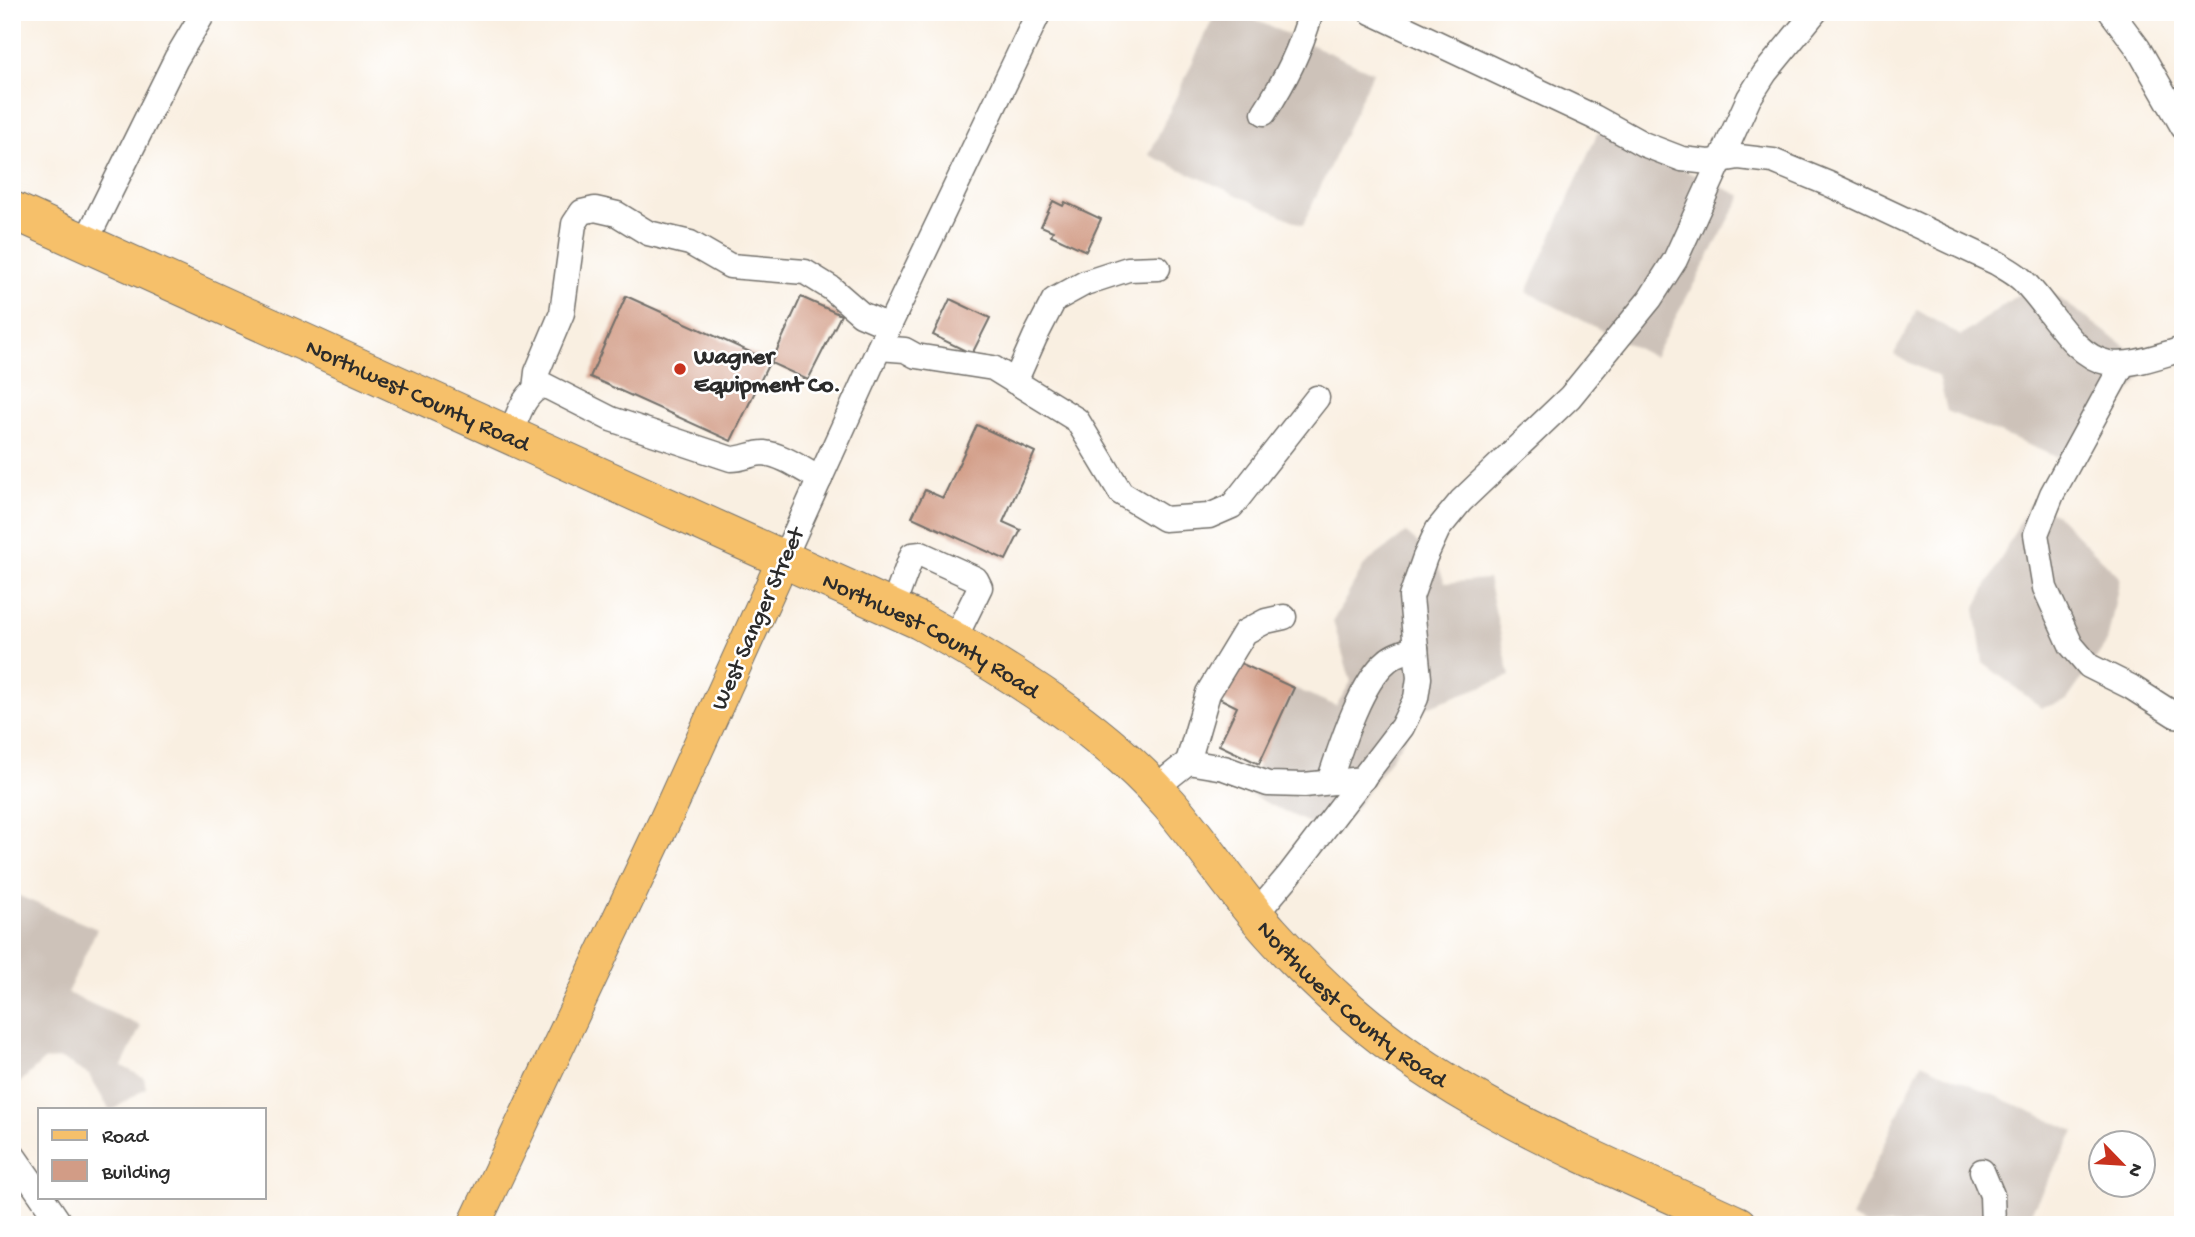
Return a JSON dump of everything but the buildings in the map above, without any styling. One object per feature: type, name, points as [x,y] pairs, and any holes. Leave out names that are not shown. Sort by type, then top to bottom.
[{"type":"highway","name":"Northwest County Road","points":[[12,210],[892,609],[954,640],[1022,681],[1123,759],[1169,804],[1256,914],[1303,966],[1352,1012],[1419,1064],[1538,1132],[1738,1225]]},
{"type":"main road","name":"West Sanger Street","points":[[474,1225],[667,816],[783,560]]},
{"type":"street","points":[[85,243],[176,59],[204,12]]},
{"type":"street","name":"West Sanger Street","points":[[783,560],[884,337],[1038,12]]},
{"type":"street","points":[[1264,113],[1285,80],[1303,41],[1311,12]]},
{"type":"street","points":[[1371,12],[1594,117],[1643,144],[1682,159],[1709,162],[1739,157],[1773,161],[1829,184],[1997,263],[2020,278],[2071,339],[2088,354],[2107,363],[2123,364],[2183,349]]},
{"type":"street","points":[[1256,914],[1402,727],[1416,698],[1419,678],[1410,597],[1438,529],[1461,502],[1570,397],[1650,299],[1675,260],[1754,90],[1815,12]]},
{"type":"street","points":[[2111,12],[2137,48],[2183,127]]},
{"type":"street","points":[[535,389],[537,372],[562,313],[574,224],[582,212],[595,209],[617,214],[648,233],[690,243],[730,266],[805,272],[831,288],[884,337],[916,356],[993,368],[1077,420],[1121,493],[1164,519],[1209,516],[1232,506],[1317,398]]},
{"type":"street","points":[[1015,382],[1054,300],[1085,283],[1128,269],[1158,268]]},
{"type":"street","points":[[2123,364],[2052,494],[2036,534],[2045,587],[2071,645],[2089,666],[2175,715],[2183,716]]},
{"type":"street","points":[[510,435],[525,400],[535,389],[544,385],[611,419],[731,459],[743,459],[760,453],[773,455],[820,479]]},
{"type":"street","points":[[892,609],[912,555],[921,554],[976,579],[980,587],[954,640]]},
{"type":"street","points":[[1154,789],[1188,762],[1208,693],[1245,632],[1266,621],[1284,617]]},
{"type":"street","points":[[1329,782],[1349,725],[1367,687],[1387,660],[1416,648]]},
{"type":"street","points":[[1188,762],[1224,768],[1268,784],[1304,785],[1363,779]]},
{"type":"street","points":[[12,1154],[38,1191]]},
{"type":"street","points":[[1982,1171],[1992,1195],[1993,1225]]},
{"type":"street","points":[[43,1198],[61,1225]]},
{"type":"shaded area","points":[[1216,12],[1237,12],[1373,72],[1303,225],[1149,155]]},
{"type":"shaded area","points":[[1598,132],[1742,196],[1654,357],[1527,292]]},
{"type":"shaded area","points":[[2036,281],[2126,347],[2142,375],[2078,466],[1947,411],[1939,377],[1894,355],[1917,310],[1961,336]]},
{"type":"shaded area","points":[[2029,504],[2056,514],[2120,578],[2107,642],[2067,700],[2042,708],[1983,663],[1975,609]]},
{"type":"shaded area","points":[[1406,533],[1435,558],[1445,583],[1488,579],[1510,676],[1427,707],[1336,836],[1248,794],[1294,688],[1336,706],[1351,682],[1333,621],[1365,564]]},
{"type":"shaded area","points":[[12,893],[97,929],[67,993],[141,1026],[122,1066],[144,1078],[146,1088],[116,1108],[108,1108],[89,1075],[61,1059],[44,1060],[12,1090]]},
{"type":"shaded area","points":[[1921,1063],[2075,1131],[2024,1225],[1867,1225],[1851,1218]]},
{"type":"place","name":"Wagner Equipment Co.","points":[[680,369]]}]
